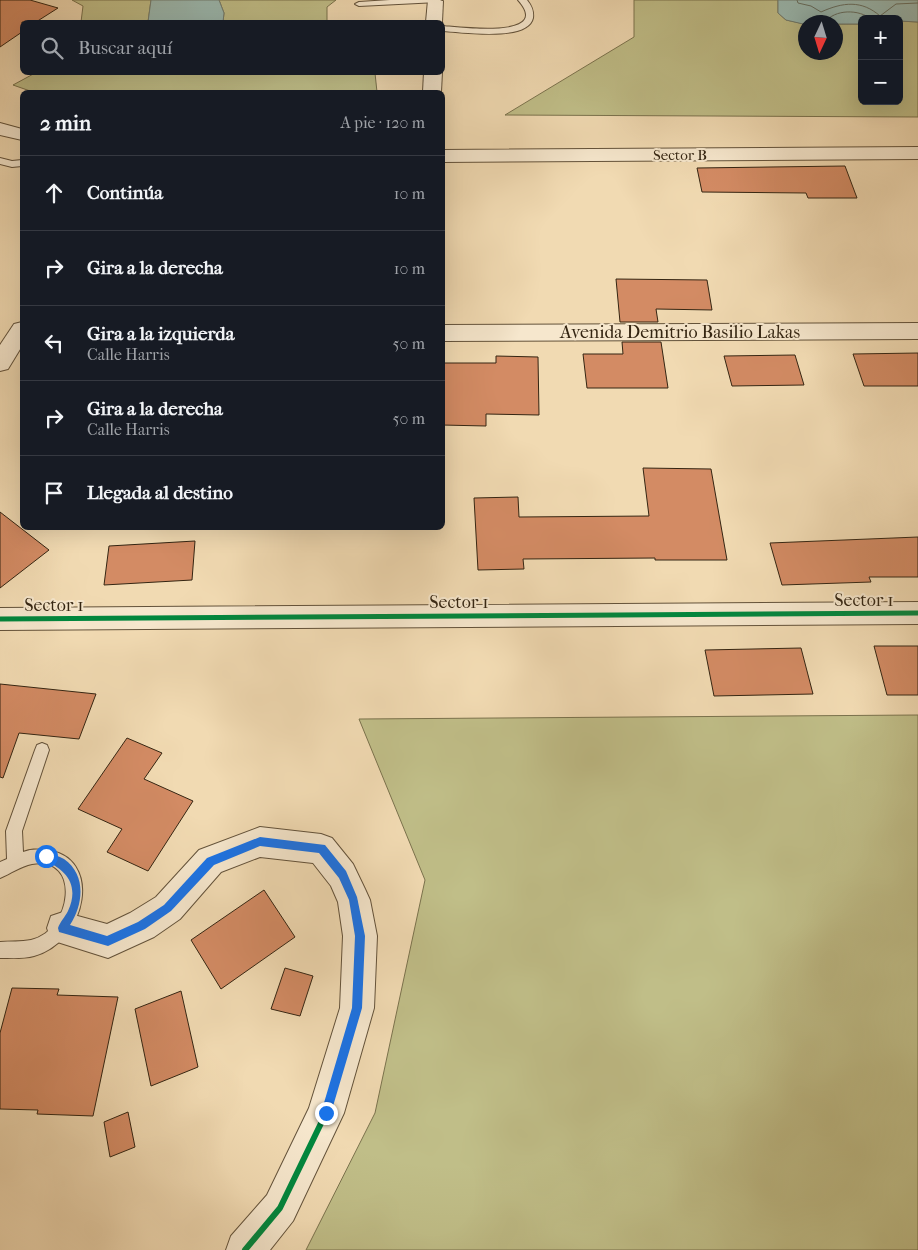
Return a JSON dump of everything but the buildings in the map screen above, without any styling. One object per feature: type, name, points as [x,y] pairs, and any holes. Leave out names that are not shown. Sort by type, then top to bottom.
[{"type":"street","points":[[434,20],[436,1]]},
{"type":"street","points":[[432,90],[433,75]]},
{"type":"street","points":[[0,129],[20,134]]},
{"type":"street","name":"Sector B","points":[[445,156],[918,153]]},
{"type":"street","name":"Avenida Demitrio Basilio Lakas","points":[[445,333],[918,331]]},
{"type":"street","points":[[0,363],[20,333]]},
{"type":"street","name":"Sector 1","points":[[0,619],[918,613]]},
{"type":"street","points":[[62,928],[108,941],[142,925],[168,908],[210,862],[260,842],[322,848],[342,874],[354,900],[360,936],[357,1008],[326,1113],[280,1208],[245,1250]]},
{"type":"lane","points":[[445,28],[511,30],[522,28],[529,21],[530,10],[522,0]]},
{"type":"lane","points":[[359,4],[436,1]]},
{"type":"lane","points":[[0,162],[20,163]]},
{"type":"lane","points":[[15,861],[14,830],[42,750]]},
{"type":"lane","points":[[0,870],[15,861],[31,856],[46,856],[60,862],[70,870],[76,883],[76,898],[72,914],[62,928],[49,940],[32,949],[15,952],[0,950]]},
{"type":"shaded area","points":[[72,0],[151,0],[148,20],[81,20],[83,6]]},
{"type":"shaded area","points":[[219,0],[336,0],[327,7],[327,20],[223,20],[224,13]]},
{"type":"shaded area","points":[[634,0],[778,0],[778,13],[786,20],[798,23],[798,60],[843,60],[843,24],[858,24],[858,105],[903,105],[903,21],[918,22],[918,117],[505,115],[634,37]]},
{"type":"shaded area","points":[[31,75],[375,75],[377,90],[27,90],[13,85]]},
{"type":"shaded area","points":[[918,715],[918,1250],[306,1250],[375,1113],[425,880],[359,719]]},
{"type":"water","points":[[151,0],[219,0],[224,13],[223,20],[148,20]]},
{"type":"water","points":[[778,0],[918,0],[918,22],[903,21],[903,15],[858,15],[858,24],[843,24],[843,15],[798,15],[798,23],[786,20],[778,13]]},
{"type":"cycle path","points":[[0,619],[918,613]]},
{"type":"cycle path","points":[[63,928],[108,941],[142,925],[168,908],[210,861],[260,842],[321,849],[342,875],[354,900],[360,936],[357,1008],[326,1113],[280,1208],[245,1250]]},
{"type":"route","points":[[46,856],[60,862],[70,870],[76,883],[76,898],[72,914],[62,928],[108,941],[142,925],[168,908],[210,862],[260,842],[322,848],[342,874],[354,900],[360,936],[357,1008],[326,1113]]}]
